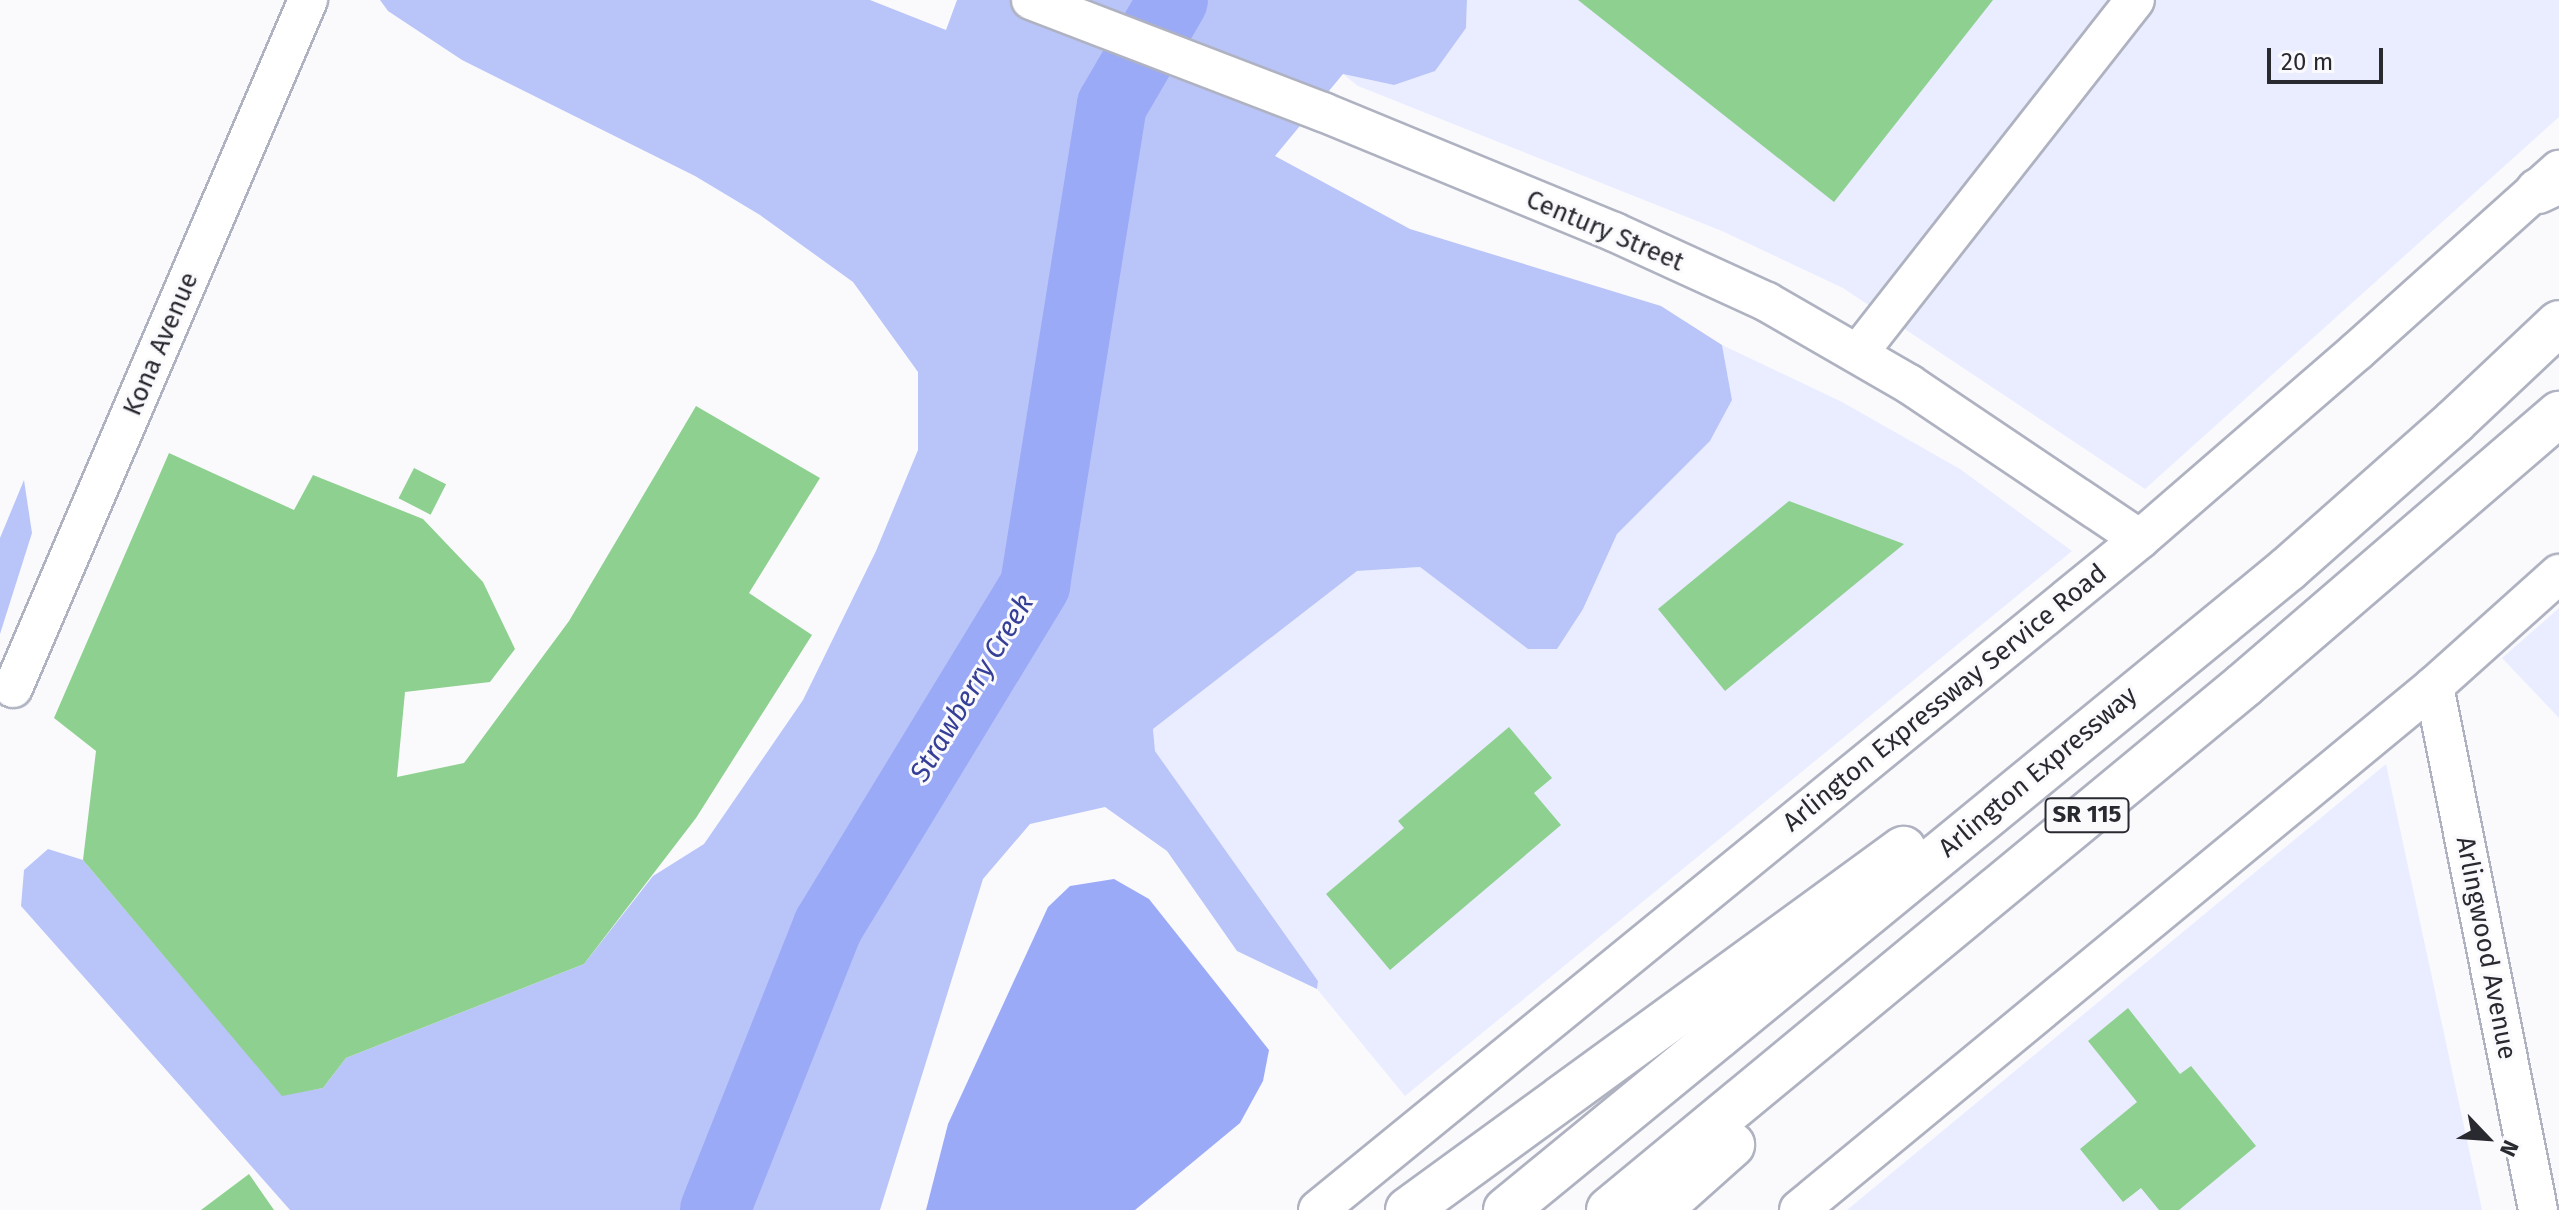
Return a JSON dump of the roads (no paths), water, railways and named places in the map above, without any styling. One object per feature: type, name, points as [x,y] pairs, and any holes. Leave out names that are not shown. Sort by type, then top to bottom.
[{"type":"highway","name":"Arlington Expressway","points":[[1506,1210],[2288,569],[2454,422],[2559,323]]},
{"type":"highway","name":"SR 115","points":[[1609,1210],[2244,685],[2559,414]]},
{"type":"highway","points":[[1408,1210],[1691,1001],[2205,634]]},
{"type":"highway","points":[[1659,1210],[2244,685]]},
{"type":"street","name":"Kona Avenue","points":[[13,688],[308,0]]},
{"type":"street","name":"Century Street","points":[[1031,0],[1323,112],[1614,232],[1767,302],[1859,352],[2140,539]]},
{"type":"street","points":[[1859,352],[2135,0]]},
{"type":"street","name":"Arlington Expressway Service Road","points":[[1318,1210],[2140,539],[2552,181]]},
{"type":"street","points":[[1799,1210],[2434,686],[2559,574]]},
{"type":"street","name":"Arlingwood Avenue","points":[[2434,686],[2538,1210]]},
{"type":"waterway","name":"Strawberry Creek","points":[[715,1210],[828,926],[1035,585],[1112,105],[1173,0]]}]
